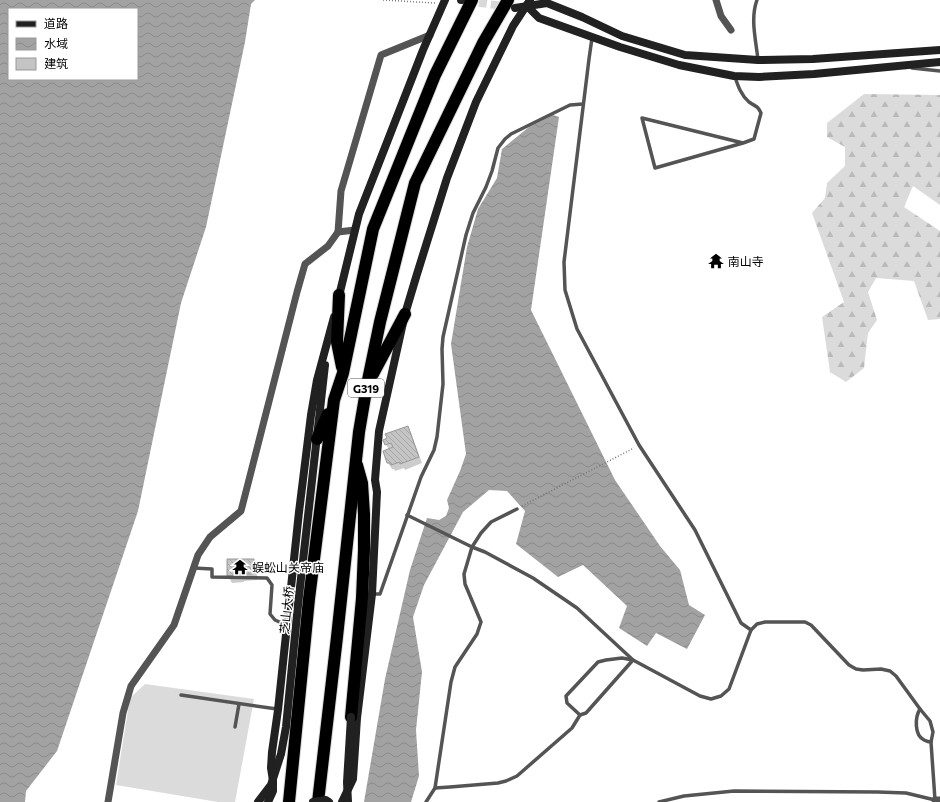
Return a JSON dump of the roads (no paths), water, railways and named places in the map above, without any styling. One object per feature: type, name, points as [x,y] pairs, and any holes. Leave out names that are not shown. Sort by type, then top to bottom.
[{"type":"highway","name":"G319","points":[[289,802],[309,599],[334,400],[343,373],[373,229],[435,75],[472,0]]},
{"type":"highway","name":"G319","points":[[318,802],[338,637],[358,432],[380,322],[415,183],[483,43],[512,4]]},
{"type":"highway","points":[[340,295],[337,342],[343,373]]},
{"type":"highway","points":[[367,385],[405,314]]},
{"type":"highway","points":[[318,439],[334,400]]},
{"type":"highway","points":[[351,717],[362,598],[364,550],[362,483],[356,460]]},
{"type":"street","points":[[716,0],[721,16],[731,30]]},
{"type":"street","points":[[268,802],[273,791],[271,768],[272,752],[278,710],[299,512],[311,415],[317,380],[340,295],[359,214],[444,2]]},
{"type":"street","points":[[529,3],[539,18],[593,36],[620,47],[679,65],[734,76],[759,77],[790,75],[940,62]]},
{"type":"street","points":[[342,802],[353,779],[357,718],[372,594],[377,492],[375,480],[379,431],[405,314],[447,178],[476,102],[513,26],[529,3]]},
{"type":"street","points":[[512,4],[546,3],[582,17],[622,36],[685,55],[758,60],[813,59],[940,50]]},
{"type":"street","points":[[108,802],[123,713],[131,686],[174,625],[198,555],[210,537],[241,511],[305,264],[328,246],[338,232],[341,191],[381,55],[430,36]]},
{"type":"street","points":[[338,232],[355,230]]},
{"type":"street","name":"芝山大桥","points":[[258,802],[272,785],[281,754],[286,727],[298,605],[328,342]]},
{"type":"street","points":[[348,802],[347,782],[351,717]]},
{"type":"street","points":[[313,802],[326,800],[329,802]]},
{"type":"lane","points":[[757,0],[753,24],[758,60]]},
{"type":"lane","points":[[593,36],[583,104],[564,262],[565,290],[577,329],[639,445],[695,530],[741,623],[751,630]]},
{"type":"lane","points":[[895,66],[940,71]]},
{"type":"lane","points":[[734,76],[740,90],[749,102],[757,106],[761,113],[754,140],[655,168],[642,118],[743,143]]},
{"type":"lane","points":[[372,594],[380,594],[421,477],[434,450],[437,437],[443,384],[443,337],[466,234],[473,213],[492,171],[498,148],[511,134],[570,104],[583,104]]},
{"type":"lane","points":[[426,802],[435,788],[455,667],[477,634],[481,622],[465,584],[464,574],[472,547],[481,533],[491,522],[516,509]]},
{"type":"lane","points":[[407,515],[463,543],[485,552],[532,578],[576,608],[633,660],[700,696],[711,699],[721,696],[729,689],[751,630],[757,624],[765,622],[805,622],[810,625],[849,665],[856,669],[881,669],[890,671],[896,676],[930,721],[933,732],[931,742],[937,800],[906,793],[734,791],[684,796],[659,802]]},
{"type":"lane","points":[[194,568],[212,569],[212,577],[267,578],[272,585],[270,614],[275,620],[287,626]]},
{"type":"lane","points":[[580,715],[567,703],[566,696],[598,662],[622,658],[633,660]]},
{"type":"lane","points":[[435,788],[450,788],[506,781],[517,776],[572,728],[580,715],[586,713],[633,660]]},
{"type":"lane","points":[[181,695],[278,710]]},
{"type":"lane","points":[[235,727],[239,704]]},
{"type":"lane","points":[[920,709],[916,719],[918,733],[923,740],[931,742]]},
{"type":"water","points":[[0,0],[255,0],[251,4],[245,42],[206,227],[181,303],[138,511],[57,751],[26,791],[25,802],[0,802]]},
{"type":"water","points":[[553,115],[559,117],[531,310],[615,480],[660,546],[680,570],[689,605],[705,615],[687,649],[656,633],[647,646],[619,628],[627,606],[583,565],[558,577],[516,544],[525,511],[507,491],[489,490],[463,512],[424,585],[413,617],[422,672],[416,730],[419,776],[411,802],[364,802],[385,679],[410,570],[427,518],[439,520],[446,516],[449,508],[447,500],[466,454],[451,344],[467,247],[478,209],[497,178],[502,149],[529,127]]},
{"type":"tunnel","points":[[467,1],[509,7]]},
{"type":"place","name":"南山寺","points":[[716,261]]},
{"type":"place","name":"蜈蚣山关帝庙","points":[[240,567]]}]
